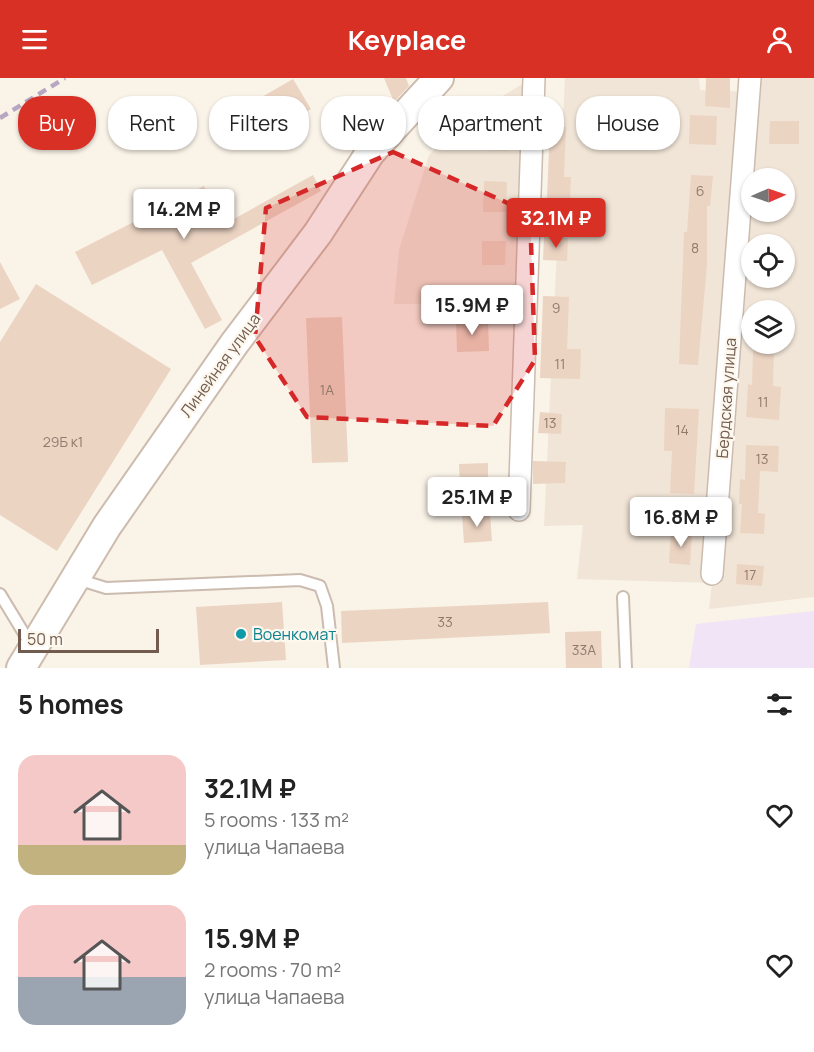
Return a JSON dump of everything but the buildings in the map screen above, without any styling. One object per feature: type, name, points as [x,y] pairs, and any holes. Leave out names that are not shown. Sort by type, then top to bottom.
[{"type":"main road","name":"Линейная улица","points":[[27,658],[107,526],[234,344],[318,233],[370,153],[440,78]]},
{"type":"street","points":[[519,510],[534,78]]},
{"type":"street","name":"Бердская улица","points":[[712,574],[750,78]]},
{"type":"lane","points":[[74,578],[106,588],[300,580],[320,586],[327,606],[334,668]]},
{"type":"lane","points":[[0,594],[27,658]]},
{"type":"lane","points":[[622,597],[626,668]]},
{"type":"highlighted area","points":[[393,152],[530,213],[535,360],[493,426],[307,417],[255,337],[266,208]]},
{"type":"shaded area","points":[[532,78],[532,96],[503,96]]},
{"type":"shaded area","points":[[565,78],[699,78],[700,90],[755,92],[756,78],[814,78],[814,597],[709,609],[712,583],[577,579],[583,525],[544,526],[562,150],[564,150]]},
{"type":"shaded area","points":[[434,150],[531,150],[528,305],[394,304],[399,250],[429,155]]},
{"type":"shaded area","points":[[814,611],[814,668],[689,668],[696,624]]},
{"type":"railway","points":[[0,118],[65,78]]},
{"type":"place","name":"Военкомат","points":[[241,634]]}]
